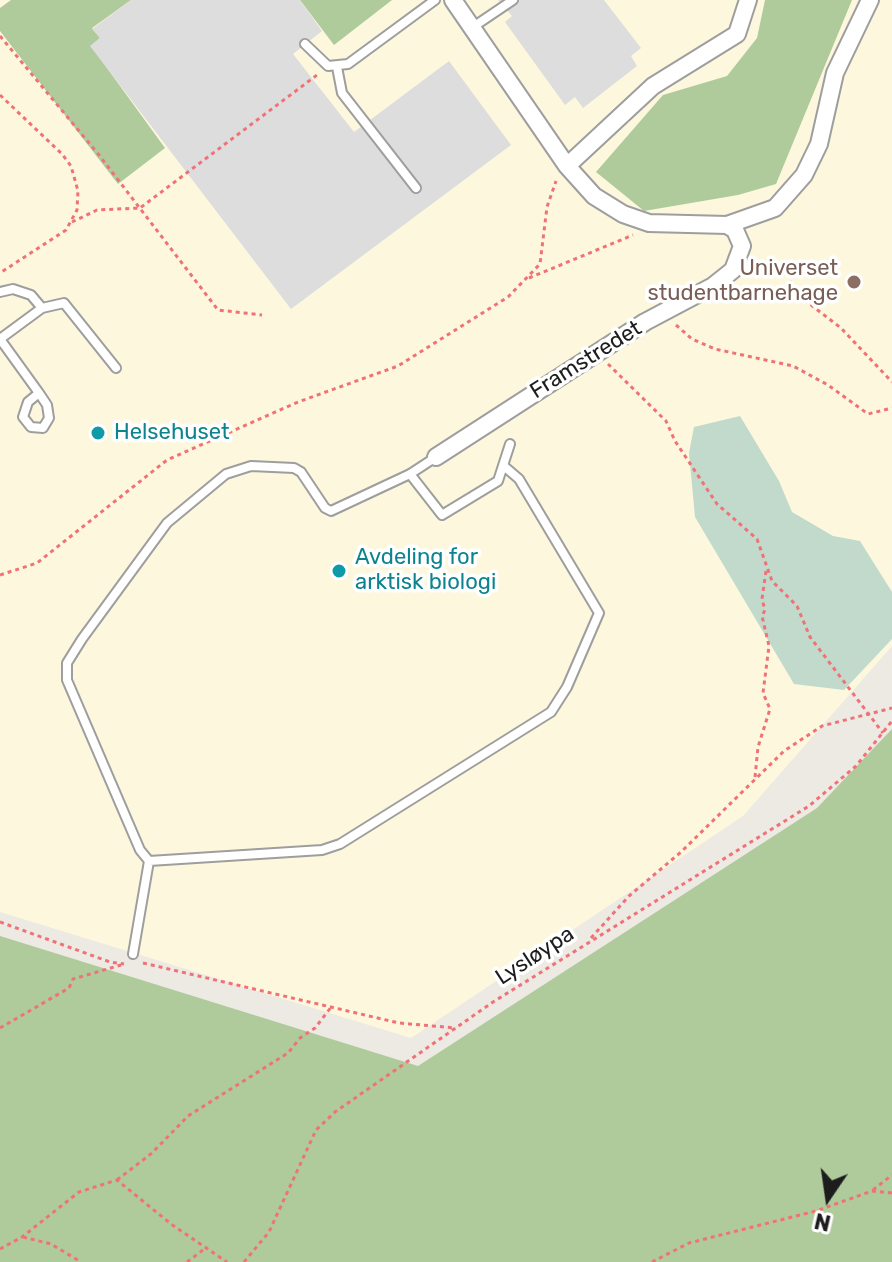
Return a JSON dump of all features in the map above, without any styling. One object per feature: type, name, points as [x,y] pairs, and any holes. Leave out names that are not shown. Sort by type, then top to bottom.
[{"type":"street","points":[[453,0],[567,166],[594,196],[635,219],[662,224],[727,225],[775,208],[804,175],[819,144],[835,73],[870,0]]},
{"type":"street","points":[[567,166],[653,86],[737,34],[748,0]]},
{"type":"street","name":"Framstredet","points":[[436,457],[598,352],[713,286],[733,270],[742,246],[735,230],[727,225]]},
{"type":"lane","points":[[333,66],[360,58],[435,0]]},
{"type":"lane","points":[[473,27],[513,0]]},
{"type":"lane","points":[[305,44],[333,66],[342,93],[416,188]]},
{"type":"lane","points":[[0,292],[13,289],[31,295],[42,308]]},
{"type":"lane","points":[[39,393],[0,339],[42,308],[64,303],[116,368]]},
{"type":"lane","points":[[410,474],[442,515],[498,481],[510,444]]},
{"type":"lane","points":[[133,954],[149,861],[140,850],[67,680],[67,663],[167,523],[226,474],[251,466],[294,468],[301,472],[325,508],[331,511],[410,474],[436,457]]},
{"type":"lane","points":[[149,861],[322,850],[340,844],[551,712],[573,675],[599,613],[519,479],[505,467]]},
{"type":"path","points":[[0,36],[140,208],[218,310],[262,315]]},
{"type":"path","points":[[0,273],[57,239],[72,222],[97,210],[140,208],[333,66]]},
{"type":"path","points":[[0,95],[71,166],[78,191],[72,222]]},
{"type":"path","points":[[0,575],[37,563],[167,460],[298,402],[398,366],[508,297],[529,278],[542,258],[554,183],[567,166]]},
{"type":"path","points":[[529,278],[662,224]]},
{"type":"path","points":[[790,281],[798,295],[841,328],[892,382]]},
{"type":"path","points":[[664,312],[692,339],[733,354],[793,366],[828,385],[868,414],[892,408]]},
{"type":"path","points":[[598,352],[666,421],[717,504],[752,531],[778,589],[797,606],[810,637],[883,733]]},
{"type":"path","points":[[754,781],[758,747],[770,709],[763,693],[769,646],[762,616],[767,569]]},
{"type":"path","points":[[588,941],[629,896],[681,852],[766,766],[822,726],[892,708]]},
{"type":"path","name":"Lysløypa","points":[[244,1262],[269,1232],[316,1130],[356,1096],[588,941],[809,806],[835,787],[892,721]]},
{"type":"path","points":[[0,922],[110,962],[124,964]]},
{"type":"path","points":[[0,1028],[69,988],[73,979],[134,961],[399,1023],[456,1028]]},
{"type":"path","points":[[0,1249],[22,1237],[79,1192],[117,1180],[152,1153],[188,1116],[288,1053],[300,1038],[315,1028],[332,1006]]},
{"type":"path","points":[[652,1262],[689,1243],[816,1211],[872,1191],[892,1175]]},
{"type":"path","points":[[117,1180],[171,1224],[227,1262]]},
{"type":"path","points":[[872,1191],[892,1193]]},
{"type":"path","points":[[22,1237],[51,1244],[81,1262]]},
{"type":"path","points":[[187,1262],[207,1247]]},
{"type":"shaded area","points":[[0,0],[892,0],[892,646],[743,816],[411,1038],[0,912]]},
{"type":"shaded area","points":[[131,0],[300,0],[322,31],[293,54],[354,132],[449,61],[511,145],[291,309],[90,46],[100,38],[92,29]]},
{"type":"shaded area","points":[[498,0],[604,0],[641,48],[631,56],[637,66],[583,108],[575,97],[565,105],[505,22],[512,16]]},
{"type":"green space","points":[[11,0],[131,0],[92,28],[100,38],[91,46],[165,148],[118,184],[0,31],[0,8]]},
{"type":"green space","points":[[300,0],[392,0],[334,45]]},
{"type":"green space","points":[[765,0],[852,0],[776,184],[738,195],[644,211],[596,172],[663,95],[727,76],[757,38]]},
{"type":"green space","points":[[740,416],[779,481],[792,512],[833,536],[860,541],[892,592],[892,639],[844,690],[794,684],[695,517],[689,453],[694,427]]},
{"type":"green space","points":[[892,729],[892,1262],[0,1262],[0,936],[418,1066],[817,808]]},
{"type":"place","name":"Universet studentbarnehage","points":[[854,282]]},
{"type":"place","name":"Helsehuset","points":[[98,433]]},
{"type":"place","name":"Avdeling for arktisk biologi","points":[[339,571]]}]
